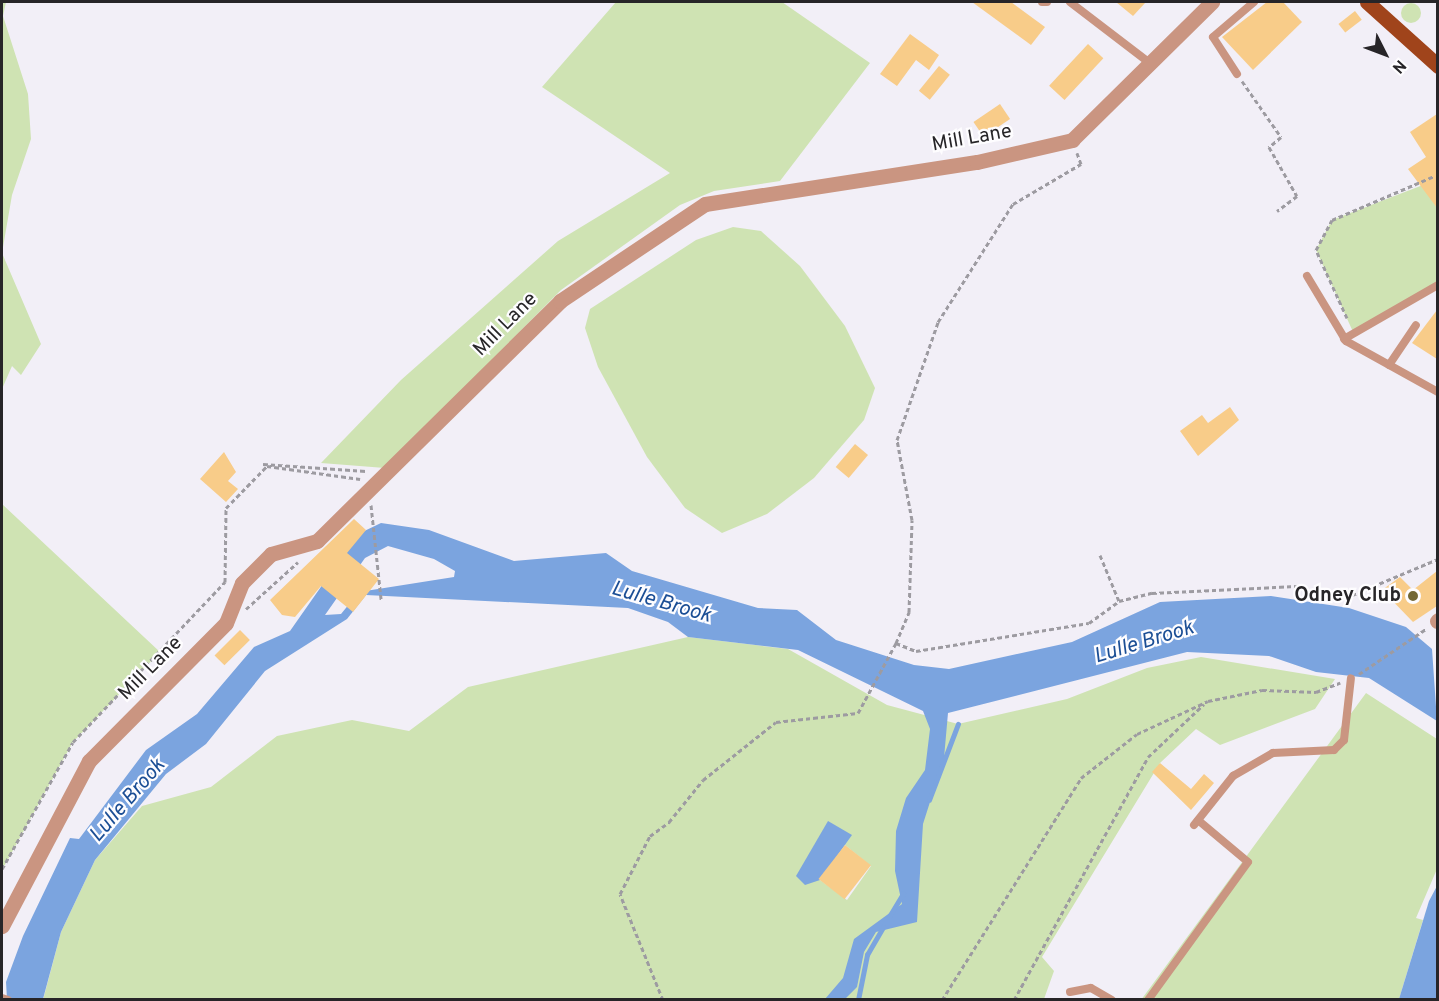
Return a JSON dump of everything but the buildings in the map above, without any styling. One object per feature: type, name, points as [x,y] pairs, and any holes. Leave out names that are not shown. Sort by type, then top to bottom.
[{"type":"main road","points":[[1367,2],[1437,66]]},
{"type":"street","points":[[1072,140],[1152,65],[1212,2]]},
{"type":"street","name":"Mill Lane","points":[[2,926],[89,761],[226,623],[230,608],[242,583],[271,554],[317,541],[560,301],[705,204],[977,162],[1072,140]]},
{"type":"lane","points":[[1042,2],[1047,2]]},
{"type":"lane","points":[[1070,2],[1152,65]]},
{"type":"lane","points":[[1238,74],[1213,38],[1254,2]]},
{"type":"lane","points":[[1307,276],[1344,339],[1437,392]]},
{"type":"lane","points":[[1344,339],[1437,285]]},
{"type":"lane","points":[[1389,365],[1416,326]]},
{"type":"lane","points":[[1148,999],[1248,862],[1196,823],[1233,776],[1273,753],[1334,750],[1344,740],[1351,678]]},
{"type":"lane","points":[[1070,992],[1091,988],[1112,999]]},
{"type":"lane","points":[[2,998],[8,999]]},
{"type":"path","points":[[1238,74],[1281,137],[1269,147],[1297,196],[1276,211]]},
{"type":"path","points":[[663,999],[620,894],[650,836],[669,822],[703,780],[776,722],[858,713],[885,656],[896,643],[909,612],[912,520],[897,440],[938,322],[1013,204],[1081,164],[1072,140]]},
{"type":"path","points":[[1354,334],[1316,250],[1332,220],[1434,176]]},
{"type":"path","points":[[263,464],[381,477]]},
{"type":"path","points":[[2,869],[73,742],[225,582],[226,508],[267,466],[381,477]]},
{"type":"path","points":[[375,519],[381,599]]},
{"type":"path","points":[[230,608],[249,610],[317,541]]},
{"type":"path","points":[[1100,555],[1119,601]]},
{"type":"path","points":[[896,643],[916,651],[1089,623],[1119,601],[1152,593],[1296,586],[1345,598],[1437,559]]},
{"type":"path","points":[[942,999],[1081,778],[1137,734],[1208,701],[1262,690],[1316,692],[1360,673],[1437,621]]},
{"type":"path","points":[[1014,999],[1148,757],[1208,701]]},
{"type":"green space","points":[[2,2],[6,2],[3,16],[28,94],[31,139],[12,195],[2,253]]},
{"type":"green space","points":[[616,2],[782,2],[870,63],[780,181],[714,191],[680,205],[561,290],[385,468],[321,463],[401,380],[558,241],[670,173],[542,87]]},
{"type":"green space","points":[[1411,3],[1418,6],[1421,13],[1418,20],[1411,23],[1404,20],[1401,13],[1404,6]]},
{"type":"green space","points":[[1423,185],[1437,208],[1437,285],[1354,334],[1316,250],[1332,220]]},
{"type":"green space","points":[[733,227],[761,231],[800,266],[845,326],[875,388],[864,420],[814,478],[767,514],[722,533],[685,508],[647,457],[598,367],[585,328],[590,309],[696,240]]},
{"type":"green space","points":[[2,253],[41,344],[21,375],[12,366],[2,389]]},
{"type":"green space","points":[[2,504],[160,652],[73,742],[2,870]]},
{"type":"green space","points":[[688,637],[788,649],[887,705],[958,724],[1067,699],[1147,668],[1201,657],[1335,679],[1315,709],[1220,745],[1196,729],[1160,763],[1042,957],[1054,971],[1044,999],[43,1000],[61,932],[95,860],[142,806],[211,787],[277,736],[352,720],[409,731],[468,687]],"holes":[[[852,835],[845,845],[871,866],[847,900],[820,880]]]},
{"type":"green space","points":[[1366,693],[1437,739],[1437,869],[1416,918],[1423,920],[1399,999],[1141,1000]]},
{"type":"water","name":"Lulle Brook","points":[[381,523],[429,530],[514,561],[606,553],[632,571],[758,608],[797,610],[836,640],[914,665],[949,669],[1072,642],[1160,602],[1271,596],[1349,608],[1406,627],[1432,649],[1437,721],[1369,678],[1316,672],[1269,656],[1187,652],[948,713],[944,758],[923,824],[917,922],[876,932],[864,952],[857,987],[845,999],[825,999],[843,978],[854,939],[902,904],[895,871],[896,831],[906,798],[925,770],[930,729],[923,711],[798,650],[688,637],[668,622],[628,608],[366,595],[347,619],[265,671],[206,744],[166,774],[95,860],[61,932],[43,999],[7,999],[6,982],[23,936],[70,838],[79,839],[146,750],[197,714],[254,647],[290,631],[358,534]],"holes":[[[388,546],[434,559],[455,571],[454,577],[359,592],[341,614],[325,615],[365,558]]]},
{"type":"water","points":[[828,821],[852,835],[820,880],[805,885],[796,876]]},
{"type":"water","points":[[1437,886],[1437,999],[1399,999],[1429,901]]},
{"type":"waterway","points":[[929,800],[958,724]]},
{"type":"waterway","points":[[889,917],[903,894]]},
{"type":"waterway","points":[[858,1000],[867,955],[883,927]]},
{"type":"place","name":"Odney Club","points":[[1413,596]]}]
